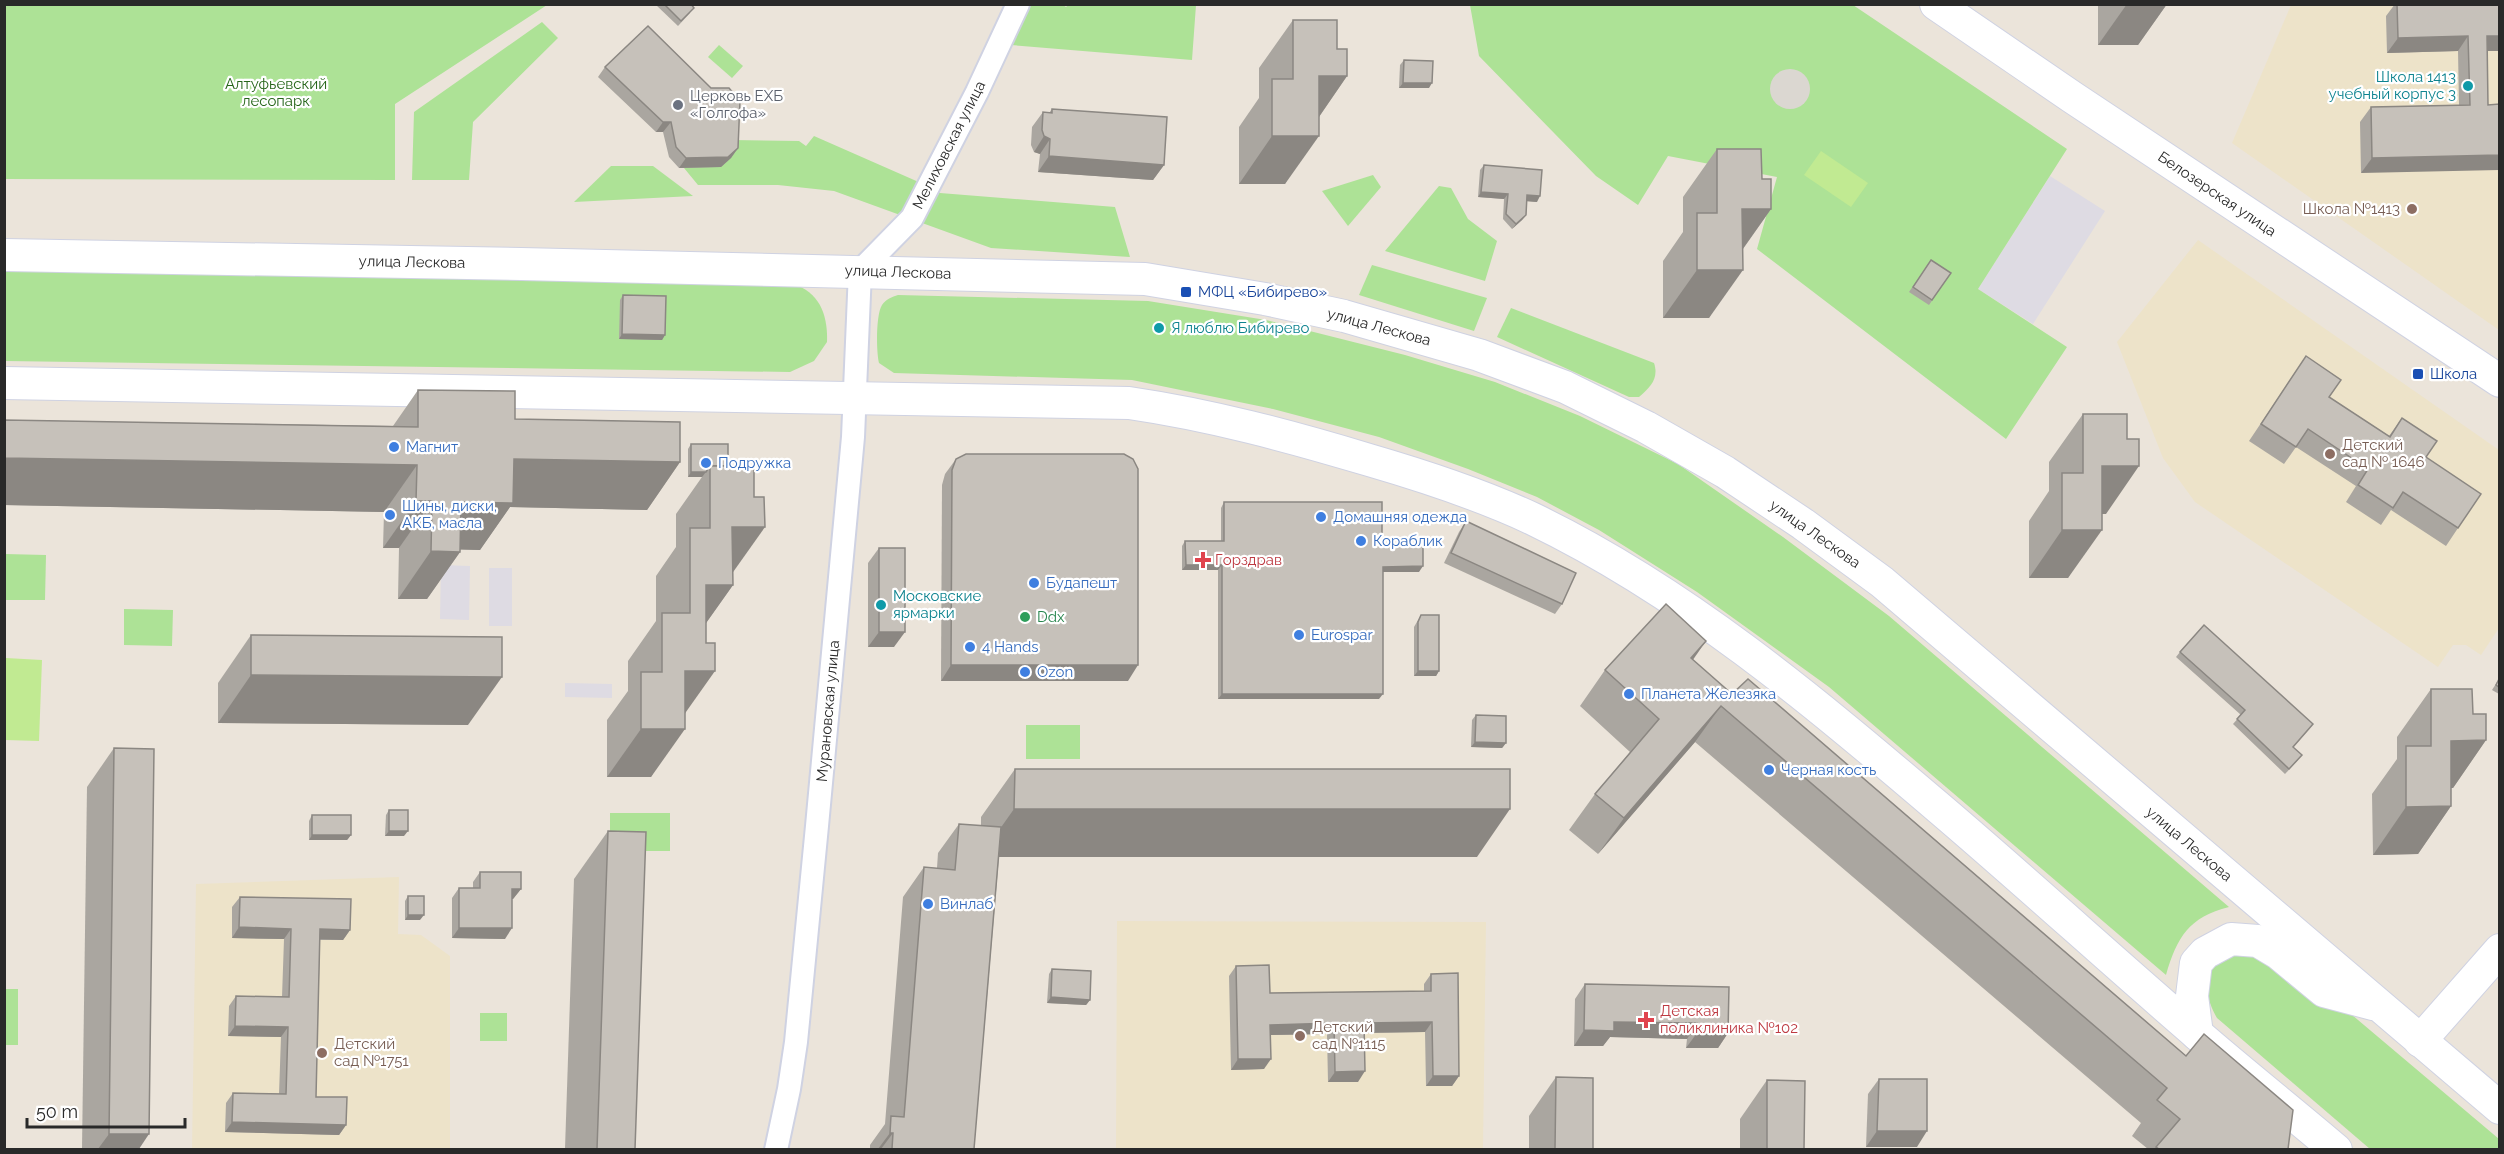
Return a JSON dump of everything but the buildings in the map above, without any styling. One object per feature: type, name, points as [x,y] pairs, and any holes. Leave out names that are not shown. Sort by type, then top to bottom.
[{"type":"main road","name":"Белозерская улица","points":[[1936,4],[2072,98],[2499,381]]},
{"type":"main road","name":"улица Лескова","points":[[4,255],[860,271],[1145,279],[1265,299],[1344,316],[1479,355],[1585,397],[1646,427],[1725,472],[1803,524],[1882,582],[2499,1108]]},
{"type":"main road","points":[[4,382],[855,396],[1129,403],[1191,412],[1292,437],[1438,480],[1531,518],[1622,566],[1774,670],[2039,894],[2197,1034],[2336,1149]]},
{"type":"main road","points":[[2197,1034],[2192,996],[2196,963],[2205,953],[2231,939],[2258,941],[2278,953],[2324,991],[2381,1006]]},
{"type":"main road","points":[[2420,1041],[2499,950]]},
{"type":"street","name":"Мелиховская улица","points":[[860,271],[912,218],[977,92],[1018,4]]},
{"type":"street","name":"Мурановская улица","points":[[776,1149],[796,1042],[855,396],[860,271]]},
{"type":"shaded area","name":"Школа №1413","points":[[2291,5],[2499,5],[2499,330],[2232,143]]},
{"type":"shaded area","points":[[1790,69],[1798,70],[1804,75],[1809,81],[1809,97],[1804,103],[1798,108],[1790,109],[1782,108],[1776,103],[1771,97],[1770,89],[1771,81],[1776,75],[1782,70]]},
{"type":"shaded area","points":[[2050,176],[2105,211],[2033,324],[1978,289]]},
{"type":"shaded area","name":"Детский сад № 1646","points":[[2198,240],[2499,450],[2499,628],[2481,655],[2466,645],[2453,645],[2438,667],[2195,502],[2163,458],[2117,342]]},
{"type":"shaded area","points":[[441,565],[470,566],[469,620],[440,619]]},
{"type":"shaded area","points":[[489,568],[512,568],[512,626],[489,626]]},
{"type":"shaded area","points":[[565,683],[612,684],[612,698],[565,697]]},
{"type":"shaded area","name":"Детский сад №1751","points":[[399,877],[398,934],[421,935],[450,956],[450,1149],[192,1150],[196,884]]},
{"type":"shaded area","name":"Детский сад №1115","points":[[1117,921],[1486,922],[1483,1149],[1116,1150]]},
{"type":"green space","name":"Алтуфьевский лесопарк","points":[[5,4],[547,5],[395,104],[395,180],[5,179]]},
{"type":"green space","points":[[1069,4],[1196,5],[1192,60],[1011,45],[1027,5],[1063,5],[1066,7]]},
{"type":"green space","points":[[1470,5],[1853,5],[2067,149],[1978,289],[2067,347],[2006,439],[1757,249],[1777,177],[1668,156],[1638,205],[1596,176],[1479,56]]},
{"type":"green space","points":[[542,22],[558,38],[473,122],[469,180],[412,180],[414,112]]},
{"type":"green space","points":[[719,45],[743,66],[732,78],[708,57]]},
{"type":"green space","points":[[814,136],[940,193],[1115,207],[1130,257],[991,248],[834,191],[778,185],[698,185],[684,168],[731,140],[799,141],[806,146]]},
{"type":"green space","points":[[1821,151],[1868,183],[1851,207],[1804,175]]},
{"type":"green space","points":[[611,166],[653,166],[693,196],[574,202]]},
{"type":"green space","points":[[1373,175],[1381,187],[1348,226],[1322,191]]},
{"type":"green space","points":[[1439,186],[1451,188],[1468,219],[1497,241],[1485,281],[1385,251]]},
{"type":"green space","points":[[1372,265],[1487,298],[1474,331],[1359,295]]},
{"type":"green space","points":[[5,271],[793,284],[816,299],[824,314],[827,342],[814,361],[790,372],[5,361]]},
{"type":"green space","points":[[898,295],[1148,301],[1266,320],[1405,355],[1495,382],[1580,416],[1678,464],[1783,537],[1889,616],[2229,907],[2204,916],[2187,930],[2180,939],[2166,975],[1829,687],[1697,592],[1599,530],[1537,497],[1468,469],[1379,437],[1273,409],[1132,380],[894,373],[879,363],[877,333],[882,305]]},
{"type":"green space","points":[[1511,308],[1654,363],[1653,382],[1639,397],[1629,397],[1497,337]]},
{"type":"green space","points":[[5,554],[46,555],[45,600],[5,600]]},
{"type":"green space","points":[[124,609],[173,610],[172,646],[124,645]]},
{"type":"green space","points":[[6,658],[42,660],[39,741],[5,740]]},
{"type":"green space","points":[[1026,725],[1080,725],[1080,759],[1026,759]]},
{"type":"green space","points":[[610,813],[670,813],[670,851],[610,851]]},
{"type":"green space","points":[[2240,949],[2345,1009],[2499,1139],[2499,1149],[2370,1149],[2217,1018],[2207,990],[2208,976],[2216,964]]},
{"type":"green space","points":[[4,989],[18,989],[18,1045],[5,1045]]},
{"type":"green space","points":[[480,1013],[507,1013],[507,1041],[480,1041]]},
{"type":"place","name":"Школа 1413 учебный корпус 3","points":[[2468,86]]},
{"type":"place","name":"Церковь ЕХБ «Голгофа»","points":[[678,105]]},
{"type":"place","name":"Школа №1413","points":[[2412,209]]},
{"type":"place","name":"МФЦ «Бибирево»","points":[[1186,292]]},
{"type":"place","name":"Я люблю Бибирево","points":[[1159,328]]},
{"type":"place","name":"Школа","points":[[2418,374]]},
{"type":"place","name":"Магнит","points":[[394,447]]},
{"type":"place","name":"Детский сад № 1646","points":[[2330,454]]},
{"type":"place","name":"Подружка","points":[[706,463]]},
{"type":"place","name":"Шины, диски, АКБ, масла","points":[[390,515]]},
{"type":"place","name":"Домашняя одежда","points":[[1321,517]]},
{"type":"place","name":"Кораблик","points":[[1361,541]]},
{"type":"place","name":"Горздрав","points":[[1203,560]]},
{"type":"place","name":"Будапешт","points":[[1034,583]]},
{"type":"place","name":"Московские ярмарки","points":[[881,605]]},
{"type":"place","name":"Ddx","points":[[1025,617]]},
{"type":"place","name":"Eurospar","points":[[1299,635]]},
{"type":"place","name":"4 Hands","points":[[970,647]]},
{"type":"place","name":"Ozon","points":[[1025,672]]},
{"type":"place","name":"Планета Железяка","points":[[1629,694]]},
{"type":"place","name":"Черная кость","points":[[1769,770]]},
{"type":"place","name":"Винлаб","points":[[928,904]]},
{"type":"place","name":"Детская поликлиника №102","points":[[1646,1020]]},
{"type":"place","name":"Детский сад №1115","points":[[1300,1036]]},
{"type":"place","name":"Детский сад №1751","points":[[322,1053]]}]
